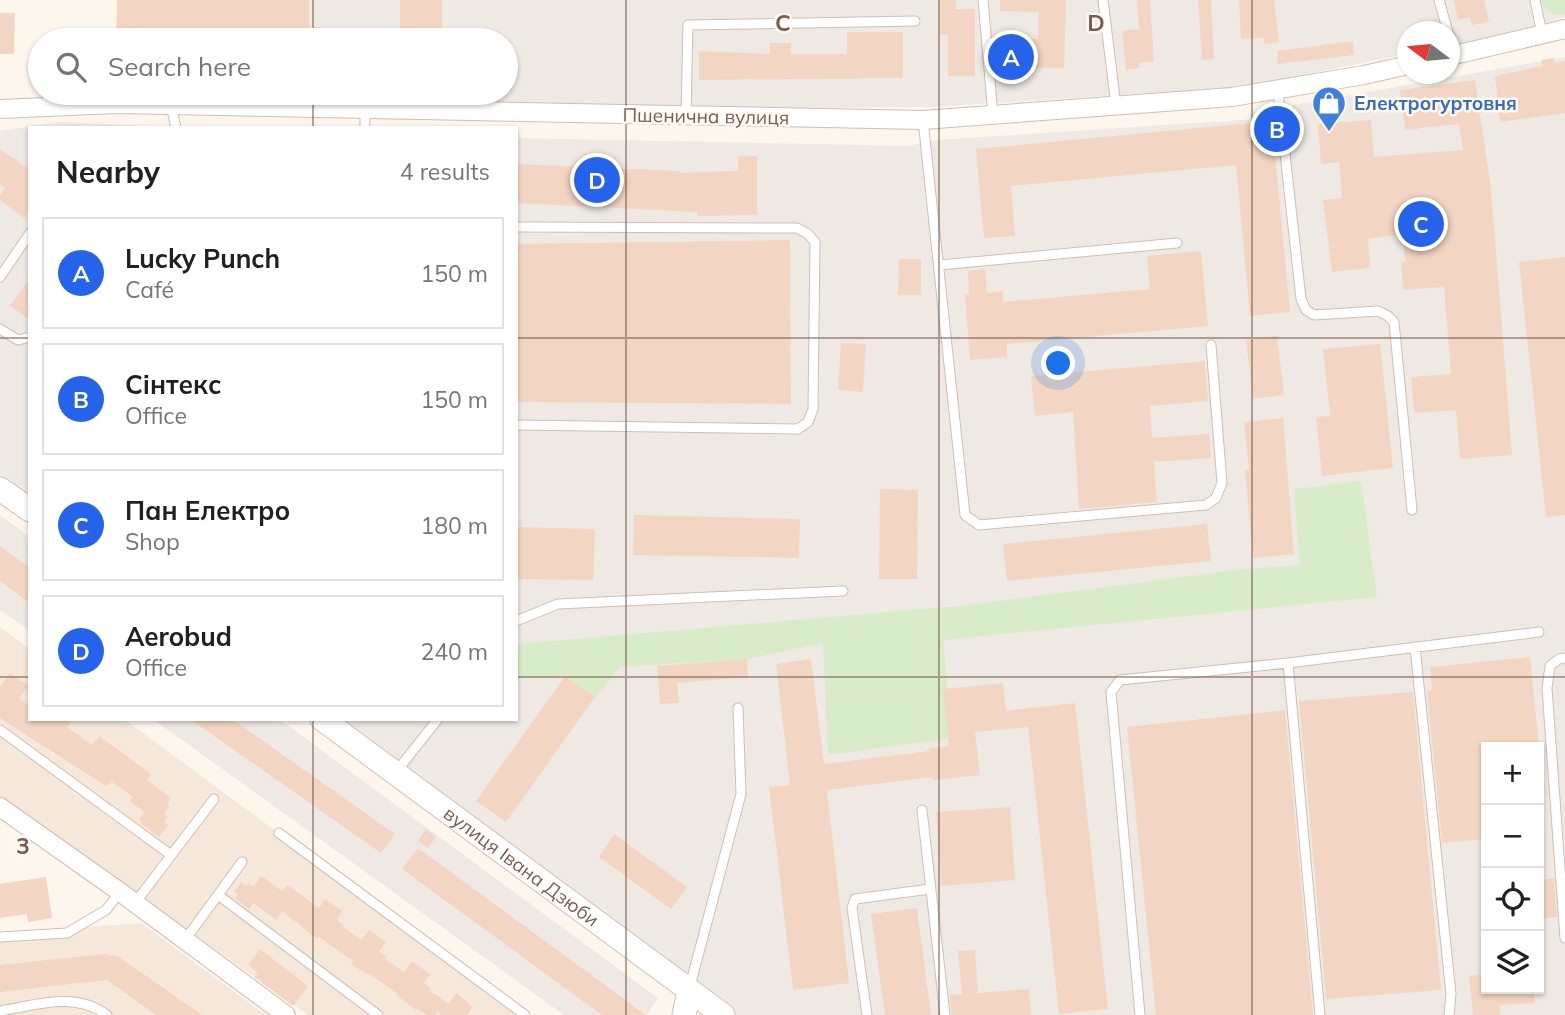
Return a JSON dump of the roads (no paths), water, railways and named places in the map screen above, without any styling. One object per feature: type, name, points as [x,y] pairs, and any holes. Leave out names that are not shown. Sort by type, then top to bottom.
[{"type":"main road","points":[[0,489],[28,509]]},
{"type":"main road","name":"вулиця Івана Дзюби","points":[[325,721],[723,1015]]},
{"type":"main road","points":[[684,1015],[689,991]]},
{"type":"street","points":[[1460,53],[1565,29]]},
{"type":"street","name":"Пшенична вулиця","points":[[171,105],[923,120],[1232,97],[1397,68]]},
{"type":"street","name":"Пшенична вулиця","points":[[0,109],[94,105]]},
{"type":"street","points":[[0,807],[286,1015]]},
{"type":"lane","points":[[983,0],[993,115]]},
{"type":"lane","points":[[1103,0],[1116,106]]},
{"type":"lane","points":[[1440,0],[1446,21]]},
{"type":"lane","points":[[1535,0],[1542,34]]},
{"type":"lane","points":[[686,116],[688,25],[915,21]]},
{"type":"lane","points":[[1278,90],[1301,299],[1306,310],[1314,315],[1378,311],[1394,322],[1412,510]]},
{"type":"lane","points":[[171,105],[176,126]]},
{"type":"lane","points":[[365,109],[365,126]]},
{"type":"lane","points":[[923,120],[965,514],[979,525],[1206,505],[1216,498],[1222,484],[1211,345]]},
{"type":"lane","points":[[518,227],[796,228],[808,234],[815,242],[813,409],[808,422],[798,429],[518,425]]},
{"type":"lane","points":[[0,277],[28,236]]},
{"type":"lane","points":[[940,265],[1177,243]]},
{"type":"lane","points":[[0,329],[18,340],[28,338]]},
{"type":"lane","points":[[518,620],[558,604],[843,591]]},
{"type":"lane","points":[[1140,1015],[1111,692],[1120,680],[1288,663],[1539,632]]},
{"type":"lane","points":[[1415,647],[1451,993],[1449,1015]]},
{"type":"lane","points":[[1565,658],[1550,666],[1547,688],[1565,938]]},
{"type":"lane","points":[[1288,663],[1320,1015]]},
{"type":"lane","points":[[689,991],[741,794],[738,708]]},
{"type":"lane","points":[[396,772],[436,721]]},
{"type":"lane","points":[[0,730],[172,855]]},
{"type":"lane","points":[[0,937],[67,933],[127,897],[172,855],[214,799]]},
{"type":"lane","points":[[922,810],[945,1015]]},
{"type":"lane","points":[[279,833],[525,1015]]},
{"type":"lane","points":[[185,940],[242,862]]},
{"type":"lane","points":[[867,1015],[852,908],[855,900],[930,889]]},
{"type":"lane","points":[[218,895],[378,1015]]},
{"type":"lane","points":[[0,1011],[60,1001],[95,1006],[107,1015]]},
{"type":"place","name":"Lucky Punch","points":[[1011,57]]},
{"type":"place","name":"Сінтекс","points":[[1277,129]]},
{"type":"place","name":"Електрогуртовня","points":[[1329,133]]},
{"type":"place","name":"Aerobud","points":[[597,180]]},
{"type":"place","name":"Пан Електро","points":[[1421,224]]}]
